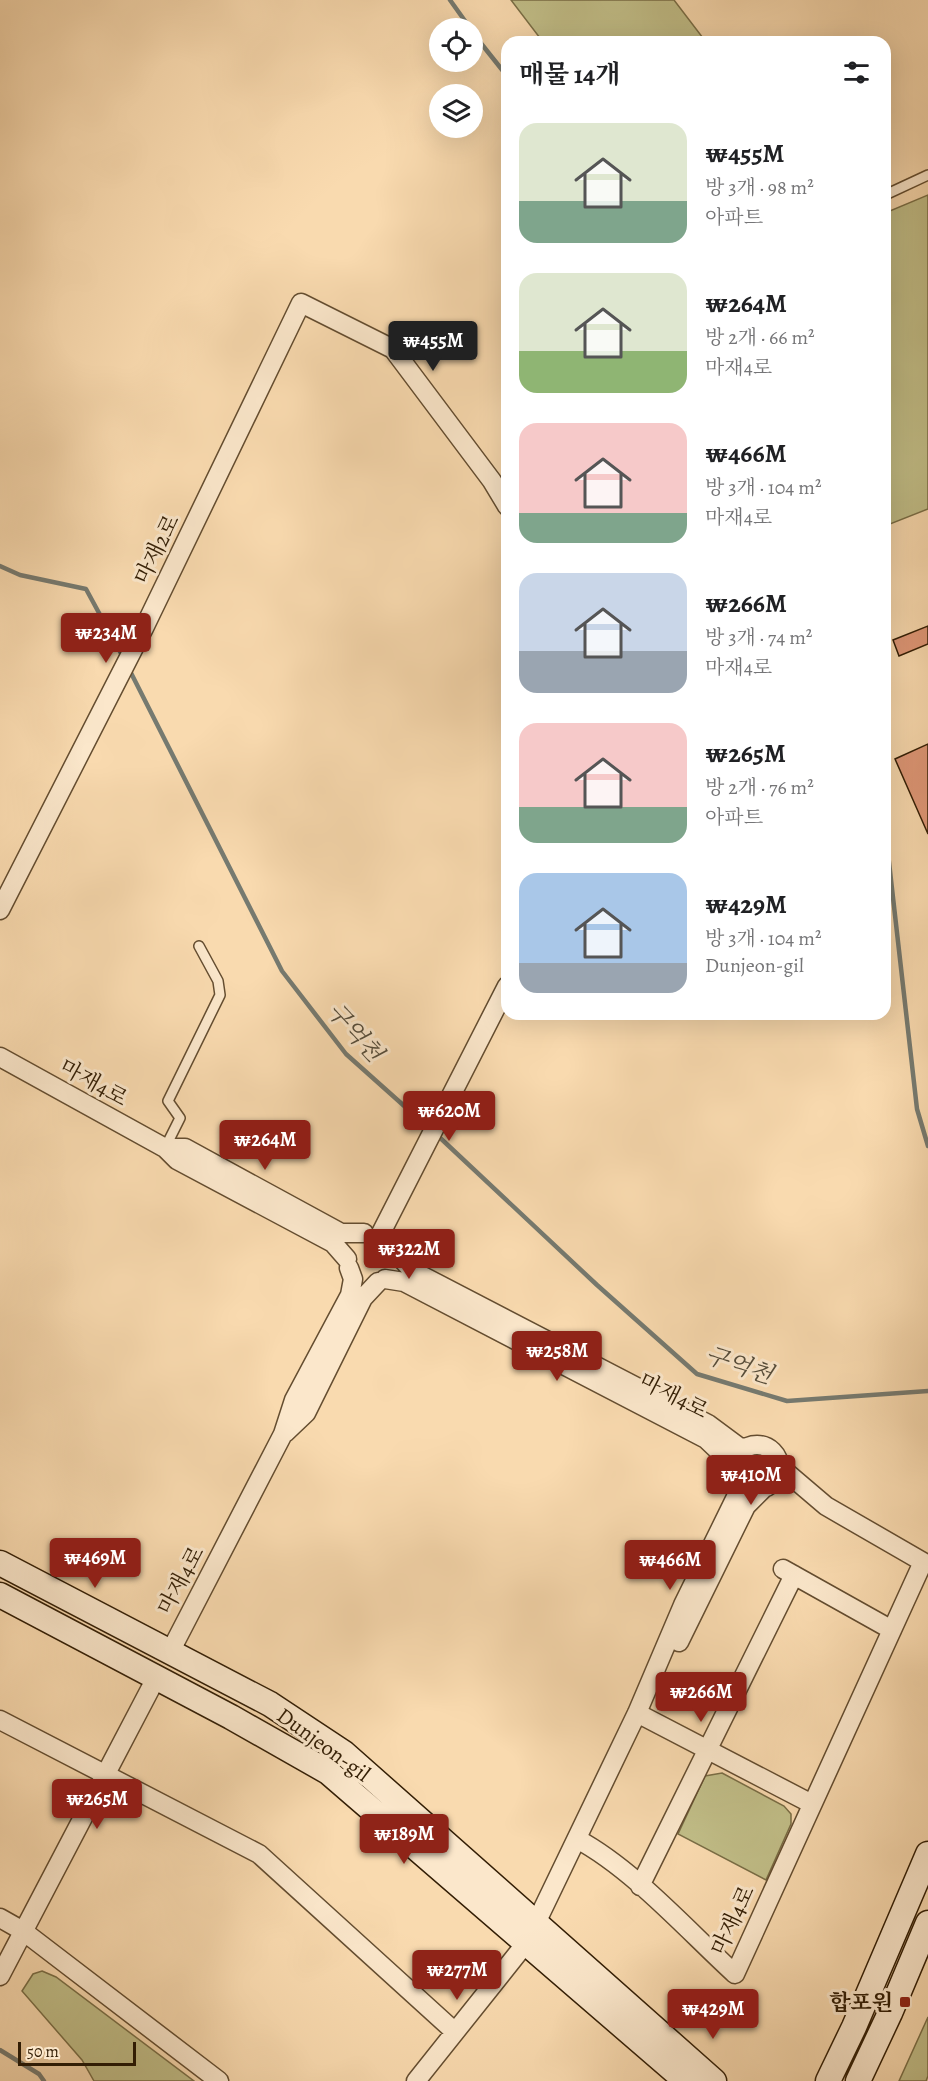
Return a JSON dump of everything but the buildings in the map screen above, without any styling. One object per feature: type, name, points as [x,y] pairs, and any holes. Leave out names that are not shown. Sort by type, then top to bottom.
[{"type":"street","name":"마재2로","points":[[0,910],[101,716],[301,303],[393,349],[501,496]]},
{"type":"street","points":[[373,1233],[394,1243],[398,1255],[396,1267],[381,1280],[362,1280],[348,1264],[351,1243],[373,1233],[412,1173],[501,998]]},
{"type":"street","name":"마재4로","points":[[0,1057],[165,1148],[177,1160],[333,1243],[348,1264],[353,1279],[350,1295],[294,1400],[284,1434],[170,1652]]},
{"type":"street","name":"마재4로","points":[[165,1148],[185,1148],[341,1233],[373,1233]]},
{"type":"street","name":"마재4로","points":[[398,1255],[413,1271],[708,1424],[739,1447],[746,1448]]},
{"type":"street","name":"마재4로","points":[[284,1434],[306,1413],[363,1299],[381,1280],[404,1282],[706,1439],[728,1460],[738,1477]]},
{"type":"street","points":[[416,2081],[531,1933],[637,1713],[683,1605],[738,1495],[737,1459],[746,1448],[760,1446],[768,1448],[779,1466],[775,1479],[746,1506],[689,1624],[637,1713]]},
{"type":"street","name":"마재4로","points":[[577,1839],[596,1849],[640,1886],[735,1974],[923,1562],[826,1506],[779,1466]]},
{"type":"street","points":[[738,1477],[751,1488],[768,1486]]},
{"type":"street","name":"마재4로","points":[[768,1486],[826,1506]]},
{"type":"street","name":"Dunjeon-gil","points":[[0,1563],[270,1704],[344,1753],[531,1933],[660,2046],[714,2081]]},
{"type":"street","points":[[640,1886],[707,1750],[788,1572],[892,1630]]},
{"type":"street","name":"Dunjeon-gil","points":[[0,1595],[328,1772],[531,1933]]},
{"type":"street","points":[[3,1970],[170,1652]]},
{"type":"street","points":[[637,1713],[812,1804]]},
{"type":"street","points":[[0,1720],[259,1854],[455,2032]]},
{"type":"street","points":[[828,2081],[854,2027],[928,1854]]},
{"type":"street","points":[[0,1918],[23,1932],[219,2081]]},
{"type":"street","points":[[858,2081],[928,1923]]},
{"type":"street","points":[[812,2081],[854,2027]]},
{"type":"street","points":[[872,2081],[878,2039]]},
{"type":"street","points":[[660,2046],[669,2081]]},
{"type":"street","points":[[660,2046],[707,2061],[729,2081]]},
{"type":"street","name":"Dunjeon-gil","points":[[660,2046],[686,2081]]},
{"type":"lane","points":[[891,192],[928,175]]},
{"type":"lane","points":[[165,1148],[180,1118],[168,1101],[220,995],[218,981],[199,946]]},
{"type":"shaded area","points":[[511,0],[674,0],[701,36],[538,36]]},
{"type":"shaded area","points":[[928,195],[928,509],[891,524],[891,210]]},
{"type":"shaded area","points":[[722,1773],[784,1806],[791,1814],[791,1824],[766,1880],[678,1834],[705,1776]]},
{"type":"shaded area","points":[[42,1971],[56,1977],[194,2081],[94,2081],[82,2060],[22,1991],[33,1974]]},
{"type":"shaded area","points":[[928,2017],[928,2076],[926,2081],[899,2081]]},
{"type":"waterway","points":[[450,0],[463,18]]},
{"type":"waterway","points":[[483,46],[501,68]]},
{"type":"waterway","name":"구억천","points":[[0,566],[20,575],[86,589],[124,659]]},
{"type":"waterway","name":"구억천","points":[[129,669],[282,971],[346,1054],[430,1129]]},
{"type":"waterway","points":[[891,880],[917,1109],[928,1146]]},
{"type":"waterway","name":"구억천","points":[[436,1134],[597,1285],[697,1374],[787,1401],[928,1391]]},
{"type":"waterway","points":[[0,2050],[39,2074],[44,2081]]},
{"type":"place","name":"합포원","points":[[905,2002]]}]
